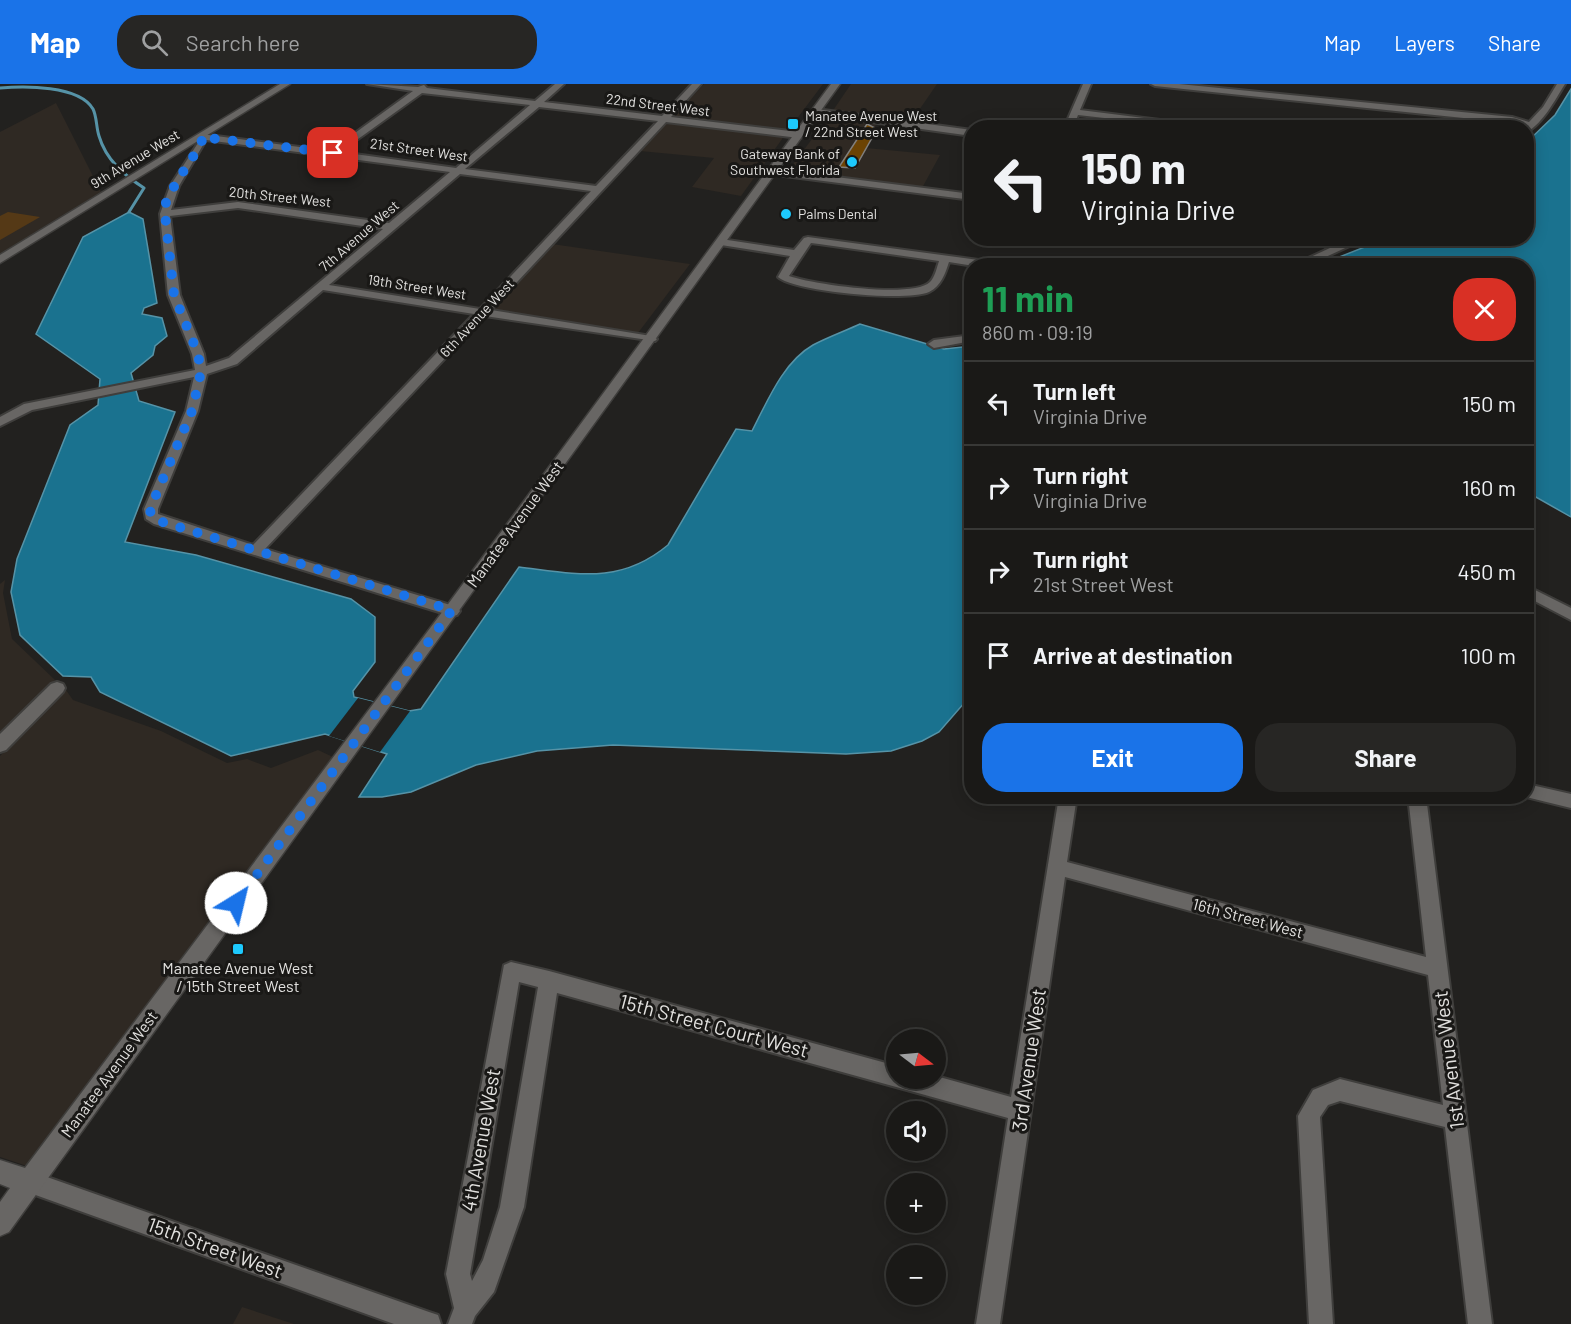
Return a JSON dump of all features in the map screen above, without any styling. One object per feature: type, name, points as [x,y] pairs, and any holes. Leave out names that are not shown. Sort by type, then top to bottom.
[{"type":"main road","name":"9th Avenue West","points":[[0,260],[286,84]]},
{"type":"main road","name":"Manatee Avenue West","points":[[0,1223],[836,84]]},
{"type":"main road","name":"15th Street West","points":[[0,1172],[30,1182]]},
{"type":"street","name":"22nd Street West","points":[[371,84],[799,135]]},
{"type":"street","points":[[321,152],[415,88],[429,84]]},
{"type":"street","name":"7th Avenue West","points":[[0,422],[22,409],[201,372],[233,362],[560,84]]},
{"type":"street","name":"6th Avenue West","points":[[255,551],[697,84]]},
{"type":"street","points":[[1072,120],[1087,84]]},
{"type":"street","points":[[1155,84],[1512,120]]},
{"type":"street","points":[[1534,122],[1561,84]]},
{"type":"street","points":[[333,153],[415,88]]},
{"type":"street","points":[[816,112],[964,132]]},
{"type":"street","points":[[1075,112],[1148,120]]},
{"type":"street","name":"21st Street West","points":[[201,137],[598,189]]},
{"type":"street","points":[[201,137],[202,143],[166,202],[165,214],[174,295],[198,354],[201,372],[192,411],[150,509],[151,516],[159,521],[255,551],[452,610]]},
{"type":"street","points":[[772,172],[964,196]]},
{"type":"street","name":"20th Street West","points":[[165,214],[238,205],[393,226]]},
{"type":"street","points":[[945,258],[933,284],[916,292],[898,295],[783,277],[808,240],[945,258],[964,261]]},
{"type":"street","points":[[721,242],[797,254]]},
{"type":"street","points":[[1335,246],[1340,248]]},
{"type":"street","points":[[1316,258],[1344,246]]},
{"type":"street","name":"19th Street West","points":[[322,288],[651,339]]},
{"type":"street","points":[[934,344],[964,339]]},
{"type":"street","points":[[1534,595],[1571,615]]},
{"type":"street","points":[[0,745],[57,688]]},
{"type":"street","points":[[1534,793],[1571,801]]},
{"type":"street","name":"3rd Avenue West","points":[[988,1324],[1067,804]]},
{"type":"street","name":"1st Avenue West","points":[[1418,804],[1480,1324]]},
{"type":"street","name":"16th Street West","points":[[1058,867],[1438,969]]},
{"type":"street","name":"15th Street Court West","points":[[530,976],[886,1073]]},
{"type":"street","name":"4th Avenue West","points":[[463,1316],[494,1262],[512,1207],[530,976]]},
{"type":"street","name":"4th Avenue West","points":[[463,1316],[458,1274],[530,976]]},
{"type":"street","points":[[944,1089],[1022,1111]]},
{"type":"street","points":[[1321,1324],[1309,1116],[1315,1101],[1325,1093],[1340,1090],[1456,1119]]},
{"type":"street","name":"15th Street West","points":[[30,1182],[429,1324]]},
{"type":"shaded area","points":[[704,84],[823,84],[787,132],[671,118]]},
{"type":"shaded area","points":[[851,84],[937,84],[915,116],[883,111],[879,118],[832,112]]},
{"type":"shaded area","points":[[56,103],[101,192],[0,254],[0,132]]},
{"type":"shaded area","points":[[830,115],[877,122],[866,148],[940,155],[922,188],[788,171]]},
{"type":"shaded area","points":[[668,121],[785,135],[741,196],[692,187],[714,158],[640,151]]},
{"type":"shaded area","points":[[8,212],[40,217],[0,240],[0,216]]},
{"type":"shaded area","points":[[552,244],[690,264],[638,333],[491,310]]},
{"type":"shaded area","points":[[5,580],[3,593],[12,639],[55,680],[0,734],[0,584]]},
{"type":"shaded area","points":[[66,690],[73,700],[161,731],[227,763],[247,759],[271,768],[318,750],[333,757],[27,1166],[0,1157],[0,756]]},
{"type":"shaded area","points":[[242,1307],[294,1324],[233,1324]]},
{"type":"water","points":[[1571,89],[1571,517],[1534,496],[1534,258],[1337,258],[1367,246],[1534,246],[1534,135],[1555,115]]},
{"type":"water","points":[[129,212],[143,219],[157,303],[144,308],[142,314],[162,318],[167,336],[155,346],[153,355],[131,373],[139,401],[175,412],[125,542],[196,555],[351,599],[375,617],[375,662],[353,691],[354,697],[409,711],[421,709],[519,567],[597,574],[633,566],[650,558],[668,545],[736,429],[752,431],[784,372],[802,352],[860,324],[944,349],[964,347],[964,703],[939,732],[922,741],[891,751],[846,754],[613,745],[537,751],[476,765],[411,792],[382,797],[359,797],[387,754],[325,734],[231,756],[100,692],[91,677],[63,676],[20,635],[11,592],[17,559],[70,425],[98,405],[100,379],[36,334],[83,237]]},
{"type":"pier","points":[[358,698],[410,711],[380,752],[329,736]]},
{"type":"building","points":[[867,124],[877,129],[855,168],[839,167]]},
{"type":"waterway","points":[[0,88],[36,87],[64,91],[86,101],[93,109],[102,145],[111,160],[144,188],[129,212]]},
{"type":"place","name":"Manatee Avenue West / 22nd Street West","points":[[793,124]]},
{"type":"place","name":"Gateway Bank of Southwest Florida","points":[[852,162]]},
{"type":"place","name":"Palms Dental","points":[[786,214]]},
{"type":"place","name":"Manatee Avenue West / 15th Street West","points":[[238,949]]},
{"type":"route","points":[[236,903],[452,610],[255,551],[159,521],[151,516],[150,509],[192,411],[201,372],[198,354],[174,295],[165,214],[169,195],[202,143],[201,137],[333,153]]}]
